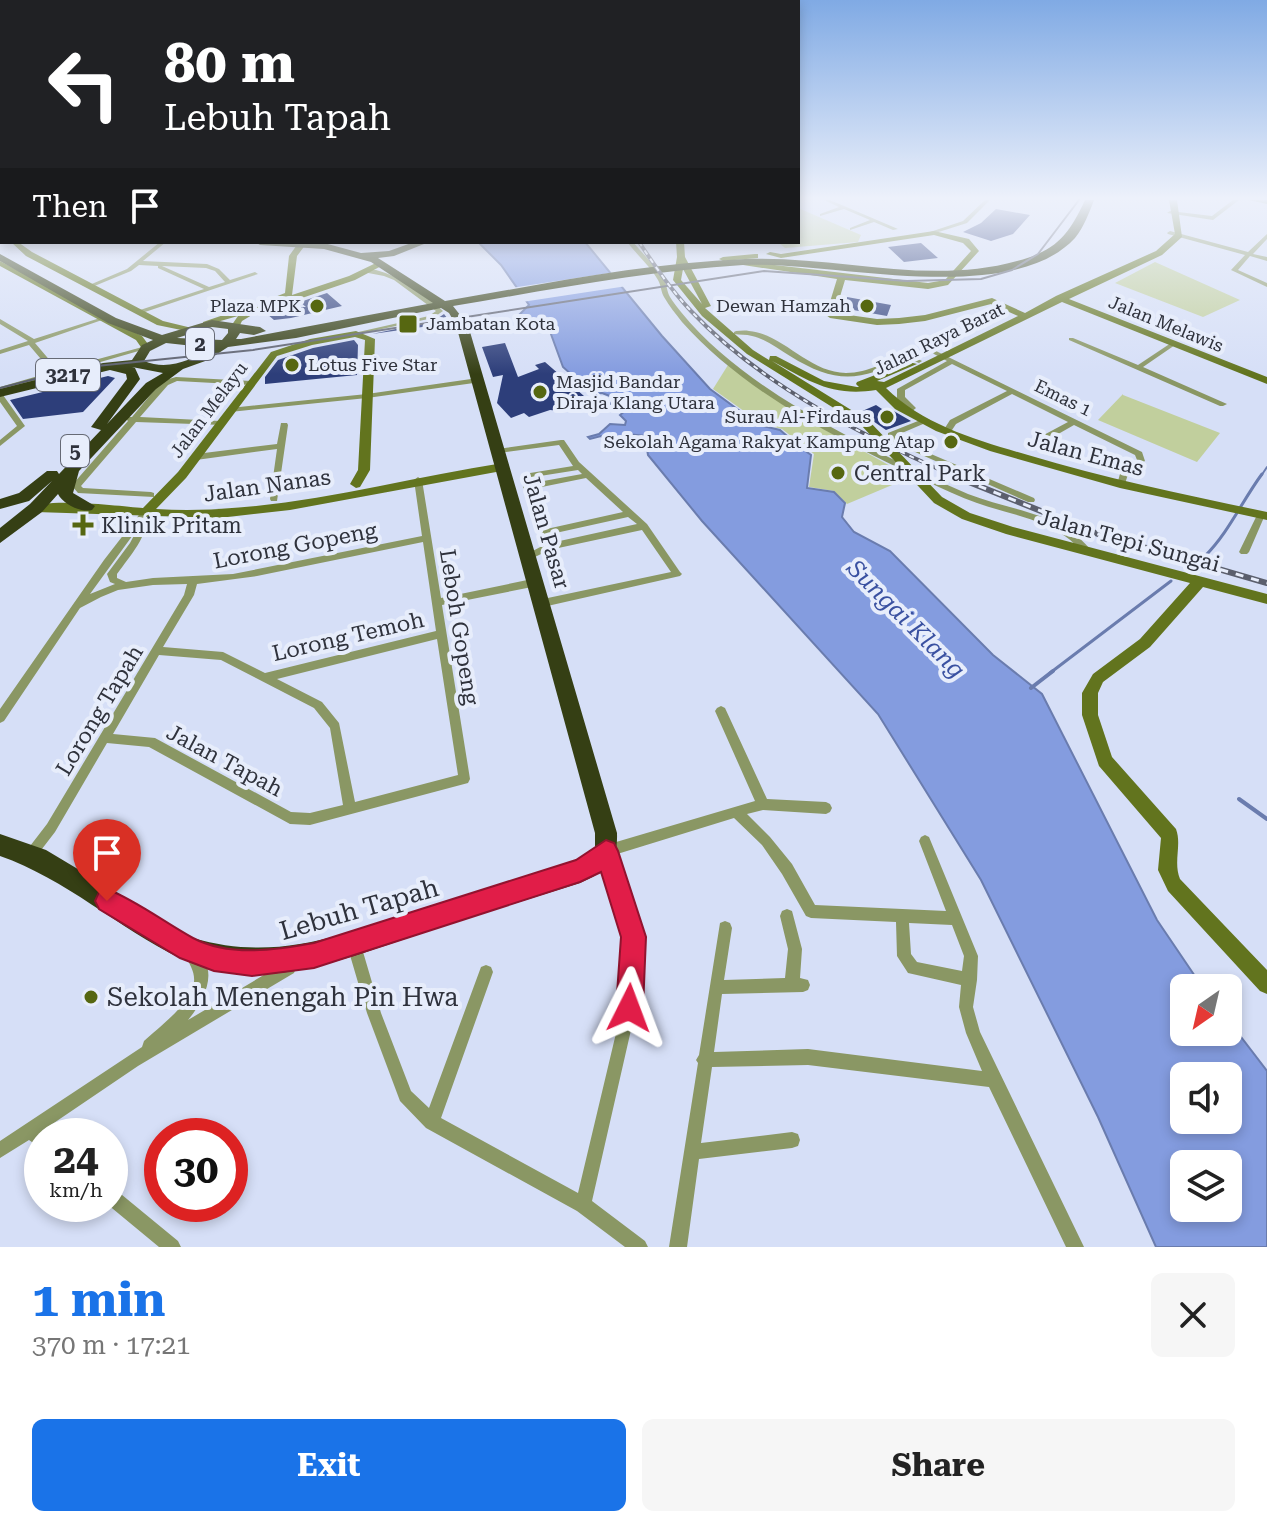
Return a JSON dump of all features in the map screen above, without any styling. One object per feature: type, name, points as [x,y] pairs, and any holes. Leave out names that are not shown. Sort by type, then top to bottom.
[{"type":"highway","name":"2","points":[[7,258],[133,330],[173,342],[211,344],[252,341],[406,309],[723,259],[843,279],[946,271],[1013,258]]},
{"type":"highway","name":"Jalan Pasar","points":[[368,258],[447,307],[462,325],[545,603],[606,833],[606,851]]},
{"type":"highway","points":[[381,264],[393,258]]},
{"type":"highway","points":[[395,273],[393,264],[401,258]]},
{"type":"highway","points":[[798,258],[843,279]]},
{"type":"highway","name":"2","points":[[698,264],[743,263],[899,275],[945,275],[991,270],[1033,258]]},
{"type":"highway","points":[[146,348],[206,324],[261,331],[406,309]]},
{"type":"highway","name":"5","points":[[216,350],[281,342],[406,309]]},
{"type":"highway","name":"5","points":[[0,537],[36,508],[127,419],[151,386],[216,350],[232,338],[234,329]]},
{"type":"highway","name":"5","points":[[144,366],[139,355],[146,348]]},
{"type":"highway","name":"5","points":[[144,366],[166,369],[188,363]]},
{"type":"highway","name":"5","points":[[0,506],[35,491],[91,436],[144,366]]},
{"type":"highway","name":"3217","points":[[0,393],[83,371],[144,366]]},
{"type":"highway","points":[[83,371],[120,368],[134,374],[125,394],[91,436]]},
{"type":"highway","points":[[79,464],[65,493],[67,497],[87,506]]},
{"type":"highway","name":"5","points":[[0,506],[36,508]]},
{"type":"highway","name":"5","points":[[0,550],[30,520],[36,508]]},
{"type":"highway","name":"Lebuh Tapah","points":[[0,845],[31,854],[188,949],[234,962],[267,963],[314,956],[580,871],[595,863],[606,851]]},
{"type":"main road","points":[[7,258],[102,319],[139,338],[146,348]]},
{"type":"main road","points":[[8,258],[90,286],[166,326],[191,329]]},
{"type":"main road","points":[[293,258],[294,295]]},
{"type":"main road","points":[[681,258],[677,280],[690,278]]},
{"type":"main road","name":"Jalan Raya Barat","points":[[682,258],[708,308],[736,333],[821,384],[857,390],[919,361],[943,356]]},
{"type":"main road","points":[[743,263],[843,279],[917,285],[948,282],[970,258]]},
{"type":"main road","name":"Jalan Raya Barat","points":[[802,374],[843,385],[913,372],[1022,314],[1147,258]]},
{"type":"main road","points":[[206,324],[366,272],[381,264]]},
{"type":"main road","points":[[843,279],[830,315],[877,322],[912,320],[992,301],[1022,314]]},
{"type":"main road","name":"Jalan Tepi Sungai","points":[[677,280],[717,326],[780,373],[865,423],[930,493],[950,507],[981,522],[1267,599]]},
{"type":"main road","points":[[234,329],[244,315],[294,295]]},
{"type":"main road","name":"Jalan Melawis","points":[[1058,298],[1267,381]]},
{"type":"main road","points":[[356,334],[370,339],[364,470],[356,484]]},
{"type":"main road","name":"Jalan Melayu","points":[[145,513],[182,475],[267,362],[282,351],[356,334]]},
{"type":"main road","name":"Jalan Emas","points":[[883,378],[902,408],[947,431],[1021,457],[1121,485],[1264,515]]},
{"type":"main road","points":[[857,390],[902,408]]},
{"type":"main road","name":"Jalan Nanas","points":[[36,508],[87,506],[184,516],[235,513],[418,480],[500,459]]},
{"type":"main road","name":"Jalan Nanas","points":[[182,475],[167,505],[236,504],[274,499],[500,459]]},
{"type":"main road","points":[[1192,581],[1145,643],[1098,678],[1090,693],[1090,715],[1105,761],[1170,835],[1167,870],[1174,885],[1267,984]]},
{"type":"street","points":[[90,286],[129,270],[144,258]]},
{"type":"street","points":[[643,258],[663,283],[665,294],[703,340],[797,408],[928,480],[981,503],[1065,529],[1082,542],[1088,553]]},
{"type":"street","points":[[1246,258],[1234,270],[1267,285]]},
{"type":"street","points":[[138,263],[207,266],[217,270],[229,283]]},
{"type":"street","points":[[138,263],[173,270],[209,289]]},
{"type":"street","points":[[356,334],[431,317],[440,311],[392,277],[381,272],[366,272]]},
{"type":"street","points":[[139,312],[255,274]]},
{"type":"street","points":[[370,339],[380,330],[437,317],[447,307]]},
{"type":"street","points":[[0,352],[102,319]]},
{"type":"street","points":[[0,321],[31,342],[56,372]]},
{"type":"street","points":[[736,333],[750,332],[814,370],[883,378]]},
{"type":"street","points":[[1071,339],[1223,404]]},
{"type":"street","points":[[1138,368],[1173,344]]},
{"type":"street","points":[[0,444],[21,426],[0,393],[56,372],[146,348]]},
{"type":"street","points":[[902,408],[912,408],[901,398],[901,389],[943,356]]},
{"type":"street","name":"Emas 1","points":[[943,356],[1142,458],[1125,470],[1121,485]]},
{"type":"street","points":[[151,495],[81,491],[76,486],[127,419],[165,383],[172,380],[251,383]]},
{"type":"street","points":[[230,410],[367,396],[478,380]]},
{"type":"street","points":[[947,431],[953,422],[1012,391]]},
{"type":"street","points":[[127,419],[220,423]]},
{"type":"street","points":[[926,421],[901,429],[891,435],[892,440],[1031,500]]},
{"type":"street","points":[[1043,439],[1074,422]]},
{"type":"street","points":[[274,499],[284,425]]},
{"type":"street","points":[[500,459],[557,441],[565,445],[579,467],[644,526],[677,574],[545,603]]},
{"type":"street","points":[[196,457],[281,446]]},
{"type":"street","points":[[524,477],[579,467]]},
{"type":"street","points":[[527,487],[588,475]]},
{"type":"street","name":"Leboh Gopeng","points":[[418,480],[464,779]]},
{"type":"street","points":[[109,509],[122,493]]},
{"type":"street","points":[[122,583],[113,580],[112,575],[141,533],[145,513]]},
{"type":"street","points":[[0,718],[120,544],[145,513]]},
{"type":"street","points":[[542,533],[631,513]]},
{"type":"street","points":[[1244,552],[1264,515]]},
{"type":"street","points":[[530,556],[546,547],[644,526]]},
{"type":"street","name":"Lorong Gopeng","points":[[122,583],[193,581],[246,575],[426,538]]},
{"type":"street","name":"Lorong Tapah","points":[[31,854],[51,828],[158,651],[189,595],[193,581]]},
{"type":"street","points":[[436,603],[537,582]]},
{"type":"street","points":[[79,605],[122,583]]},
{"type":"street","name":"Lorong Temoh","points":[[265,677],[441,634]]},
{"type":"street","points":[[158,651],[223,656],[318,705],[330,716],[338,735],[350,808]]},
{"type":"street","points":[[721,711],[763,804]]},
{"type":"street","name":"Jalan Tapah","points":[[105,738],[151,742],[290,818],[310,819],[464,779]]},
{"type":"street","points":[[583,1205],[630,994],[634,937],[606,851],[763,804],[826,808]]},
{"type":"street","points":[[736,812],[780,859],[811,911],[954,918]]},
{"type":"street","points":[[925,841],[971,956],[966,1007],[973,1033],[1075,1247]]},
{"type":"street","points":[[902,915],[904,956],[913,968],[970,980]]},
{"type":"street","points":[[717,987],[798,985],[795,949],[787,916]]},
{"type":"street","points":[[678,1247],[725,928]]},
{"type":"street","points":[[354,943],[374,1013],[405,1096],[432,1122],[583,1205],[639,1247]]},
{"type":"street","points":[[133,1061],[195,1000],[202,980],[201,971],[188,949]]},
{"type":"street","points":[[59,1118],[133,1061],[262,982],[314,956]]},
{"type":"street","points":[[432,1122],[486,972]]},
{"type":"street","points":[[704,1060],[808,1057],[994,1080]]},
{"type":"street","points":[[692,1152],[792,1140]]},
{"type":"street","points":[[0,1150],[24,1141]]},
{"type":"street","points":[[128,1211],[172,1247]]},
{"type":"green space","points":[[1155,262],[1240,300],[1203,317],[1115,283]]},
{"type":"green space","points":[[728,365],[820,427],[894,468],[904,480],[847,504],[834,491],[809,487],[814,454],[782,429],[762,424],[713,389]]},
{"type":"green space","points":[[1123,394],[1220,433],[1197,462],[1098,420]]},
{"type":"water","name":"Sungai Klang","points":[[494,258],[598,258],[710,389],[759,425],[780,430],[794,442],[792,446],[800,447],[811,455],[807,488],[834,492],[845,503],[842,517],[854,532],[890,551],[993,655],[1042,694],[1157,920],[1194,974],[1170,974],[1170,1046],[1242,1046],[1242,1038],[1267,1071],[1267,1247],[1156,1247],[1098,1117],[981,880],[878,714],[702,521],[648,455],[645,436],[627,434],[618,445],[607,442],[601,436],[588,437],[599,434],[610,424],[625,425],[626,421],[620,415],[625,411],[609,406],[615,398],[602,393],[593,394],[563,367],[548,326],[516,318],[529,305]]},
{"type":"pier","points":[[616,272],[627,286],[522,302],[511,288]]},
{"type":"building","points":[[900,258],[936,258],[904,262]]},
{"type":"building","name":"Plaza MPK","points":[[327,293],[342,306],[274,320],[267,314],[287,307],[306,307],[300,302]]},
{"type":"building","name":"Dewan Hamzah","points":[[847,297],[891,305],[887,316],[842,308]]},
{"type":"building","points":[[444,314],[451,323],[372,334],[434,321]]},
{"type":"building","points":[[354,340],[358,345],[357,375],[265,384],[265,377],[278,360],[313,348]]},
{"type":"building","name":"Masjid Bandar Diraja Klang Utara","points":[[505,343],[518,377],[539,369],[535,365],[545,362],[584,396],[565,403],[562,411],[550,410],[529,417],[524,413],[511,418],[497,403],[503,375],[493,377],[482,347]]},
{"type":"building","points":[[108,376],[115,378],[83,412],[23,419],[10,400]]},
{"type":"building","name":"Surau Al-Firdaus","points":[[876,405],[911,421],[886,430],[860,412]]},
{"type":"waterway","points":[[1261,476],[1267,467]]},
{"type":"waterway","points":[[1205,556],[1262,474]]},
{"type":"waterway","points":[[1050,673],[1171,581]]},
{"type":"waterway","points":[[1031,688],[1053,671]]},
{"type":"waterway","points":[[1239,799],[1267,819]]},
{"type":"tram line","points":[[0,388],[77,368],[253,350],[764,271],[907,281],[981,279],[1012,270],[1031,258]]},
{"type":"railway","points":[[650,258],[684,303],[719,338],[780,385],[848,425],[954,476]]},
{"type":"railway","points":[[949,474],[1098,534],[1267,583]]},
{"type":"place","name":"Plaza MPK","points":[[317,306]]},
{"type":"place","name":"Dewan Hamzah","points":[[867,306]]},
{"type":"place","name":"Jambatan Kota","points":[[408,324]]},
{"type":"place","name":"Lotus Five Star","points":[[292,365]]},
{"type":"place","name":"Masjid Bandar Diraja Klang Utara","points":[[540,392]]},
{"type":"place","name":"Surau Al-Firdaus","points":[[887,417]]},
{"type":"place","name":"Sekolah Agama Rakyat Kampung Atap","points":[[951,442]]},
{"type":"place","name":"Central Park","points":[[838,473]]},
{"type":"place","name":"Klinik Pritam","points":[[83,525]]},
{"type":"place","name":"Sekolah Menengah Pin Hwa","points":[[91,997]]},
{"type":"route","points":[[107,901],[188,949],[214,959],[252,963],[288,961],[314,956],[580,871],[595,863],[606,851],[634,937],[629,1008]]}]
